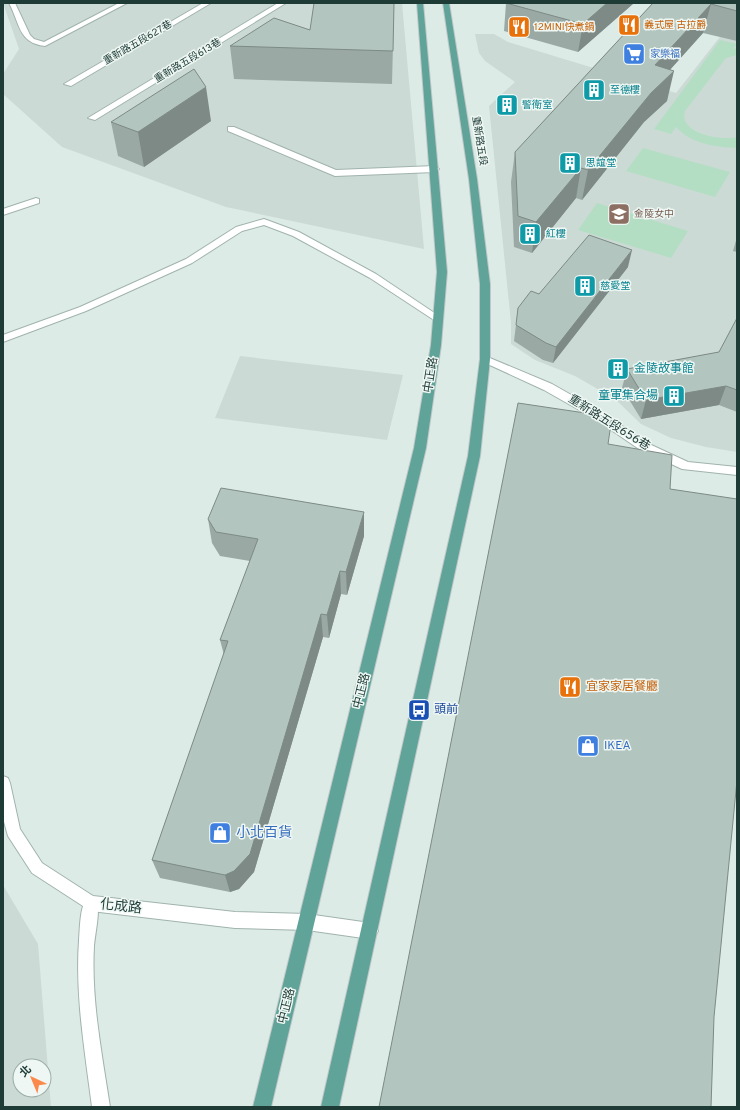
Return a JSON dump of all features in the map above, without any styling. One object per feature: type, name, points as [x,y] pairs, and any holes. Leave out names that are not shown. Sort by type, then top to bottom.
[{"type":"main road","points":[[420,3],[435,169]]},
{"type":"main road","name":"重新路五段","points":[[446,3],[473,178],[485,284],[485,360]]},
{"type":"main road","name":"中正路","points":[[262,1107],[420,448],[436,345],[437,318],[442,272],[435,169]]},
{"type":"main road","points":[[330,1107],[474,456],[485,360]]},
{"type":"street","points":[[12,3],[28,39],[34,44],[45,44],[124,3]]},
{"type":"street","name":"重新路五段627巷","points":[[68,84],[208,3]]},
{"type":"street","name":"重新路五段613巷","points":[[92,118],[283,3]]},
{"type":"street","points":[[231,129],[335,173],[435,169]]},
{"type":"street","points":[[3,212],[36,201]]},
{"type":"street","points":[[3,340],[84,309],[189,261],[239,229],[264,222],[296,234],[373,276],[437,318]]},
{"type":"street","name":"重新路五段656巷","points":[[485,360],[548,387],[600,416],[643,446],[686,466],[737,471]]},
{"type":"street","name":"化成路","points":[[3,784],[13,831],[37,868],[91,904],[235,920],[307,922],[370,931]]},
{"type":"street","points":[[91,904],[86,927],[86,986],[101,1107]]},
{"type":"shaded area","points":[[3,3],[402,3],[424,249],[226,207],[62,147],[3,94],[3,74],[19,49]]},
{"type":"shaded area","name":"金陵女中","points":[[737,15],[737,452],[706,447],[671,438],[641,424],[615,399],[575,376],[535,360],[511,344],[511,323],[489,106],[515,82],[485,61],[479,53],[475,34],[494,34],[508,42],[676,93]]},
{"type":"shaded area","points":[[240,356],[403,375],[387,440],[215,418]]},
{"type":"shaded area","points":[[3,885],[38,944],[47,1058],[12,1058],[12,1098],[50,1098],[51,1107],[3,1107]]},
{"type":"green space","points":[[720,40],[737,44],[733,49],[737,48],[737,55],[726,58],[685,111],[685,119],[688,125],[694,130],[703,134],[722,138],[737,137],[737,148],[704,144],[682,133],[676,127],[671,134],[654,129]]},
{"type":"green space","points":[[643,148],[730,172],[715,197],[626,171]]},
{"type":"green space","points":[[597,203],[688,231],[671,258],[578,230]]},
{"type":"building","points":[[314,3],[394,3],[393,51],[230,46],[274,18],[310,30]]},
{"type":"building","points":[[506,3],[607,3],[583,24]]},
{"type":"building","points":[[653,3],[737,3],[737,11],[711,4],[655,65],[674,71],[651,93],[588,170],[581,168],[536,222],[518,216],[515,152]]},
{"type":"building","points":[[194,69],[206,87],[138,132],[111,122]]},
{"type":"building","points":[[589,235],[632,250],[556,347],[546,343],[516,325],[518,308],[531,291],[539,294]]},
{"type":"building","points":[[737,318],[737,390],[726,386],[646,400],[627,369],[719,352]]},
{"type":"building","name":"IKEA","points":[[518,403],[612,417],[608,444],[672,455],[670,489],[737,499],[737,780],[714,1017],[711,1107],[379,1107]]},
{"type":"building","points":[[221,488],[364,512],[346,572],[340,571],[327,615],[321,614],[250,854],[234,871],[225,875],[152,860],[228,641],[220,640],[258,539],[216,532],[208,519]]},
{"type":"place","name":"義式屋 古拉爵","points":[[629,25]]},
{"type":"place","name":"12MINI快煮鍋","points":[[519,27]]},
{"type":"place","name":"家樂福","points":[[634,54]]},
{"type":"place","name":"至德樓","points":[[594,90]]},
{"type":"place","name":"警衛室","points":[[507,105]]},
{"type":"place","name":"思誼堂","points":[[570,163]]},
{"type":"place","name":"金陵女中","points":[[619,214]]},
{"type":"place","name":"紅樓","points":[[530,234]]},
{"type":"place","name":"慈愛堂","points":[[585,286]]},
{"type":"place","name":"金陵故事館","points":[[618,369]]},
{"type":"place","name":"童軍集合場","points":[[674,396]]},
{"type":"place","name":"宜家家居餐廳","points":[[570,687]]},
{"type":"place","name":"頭前","points":[[419,710]]},
{"type":"place","name":"IKEA","points":[[588,746]]},
{"type":"place","name":"小北百貨","points":[[220,833]]}]
